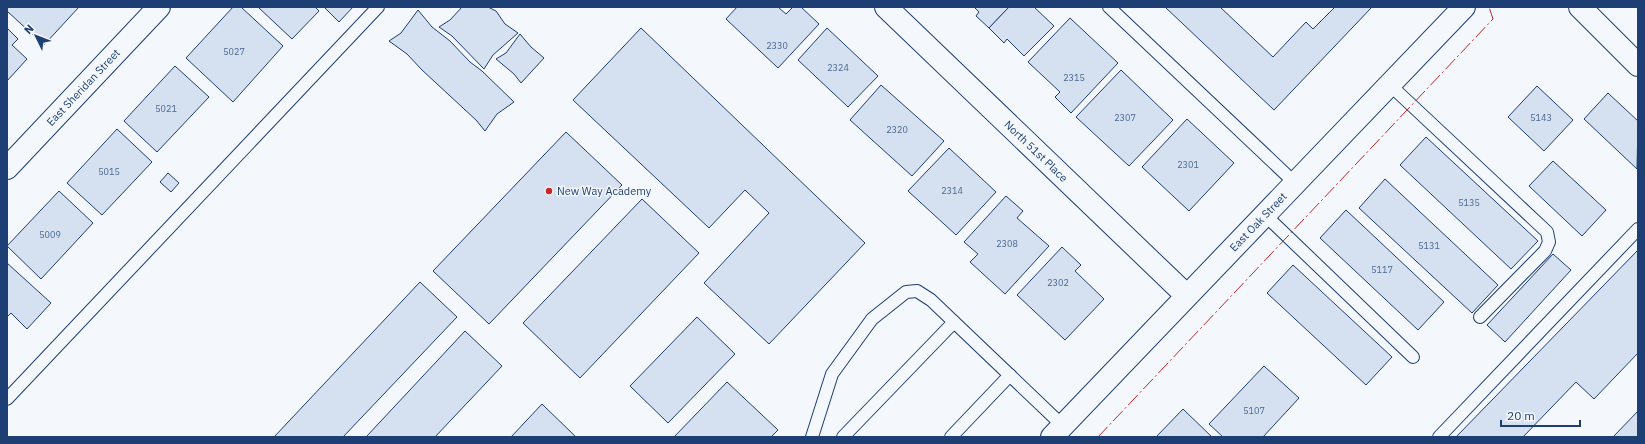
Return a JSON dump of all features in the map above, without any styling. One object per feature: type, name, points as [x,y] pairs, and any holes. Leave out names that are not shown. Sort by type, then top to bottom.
[{"type":"street","name":"East Sheridan Street","points":[[7,168],[159,7]]},
{"type":"street","name":"North 51st Place","points":[[886,7],[1186,295]]},
{"type":"street","name":"East Oak Street","points":[[1057,431],[1464,7]]},
{"type":"street","points":[[1580,7],[1638,65]]},
{"type":"lane","points":[[7,399],[378,7]]},
{"type":"lane","points":[[1109,7],[1295,183]]},
{"type":"lane","points":[[1389,84],[1548,232],[1549,242],[1545,251],[1480,317]]},
{"type":"lane","points":[[1264,214],[1413,357]]},
{"type":"lane","points":[[1438,437],[1638,228]]},
{"type":"lane","points":[[812,437],[832,374],[872,320],[906,292],[917,291],[931,300],[1010,375],[1057,431]]},
{"type":"lane","points":[[843,437],[954,322]]},
{"type":"lane","points":[[951,437],[1010,375]]},
{"type":"building","points":[[7,7],[79,7],[44,45],[7,11]]},
{"type":"building","points":[[233,7],[241,7],[283,46],[233,102],[186,58]]},
{"type":"building","points":[[258,7],[315,7],[319,11],[292,39]]},
{"type":"building","points":[[324,7],[353,7],[339,22]]},
{"type":"building","points":[[462,7],[488,7],[496,11],[505,24],[518,33],[493,55],[484,69],[452,36],[439,27],[450,20]]},
{"type":"building","points":[[737,7],[778,7],[786,14],[793,7],[801,7],[819,24],[778,68],[726,19]]},
{"type":"building","points":[[974,7],[1009,7],[989,28],[976,16],[979,12]]},
{"type":"building","points":[[1009,7],[1034,7],[1054,26],[1024,56],[1007,39],[1004,43],[989,28]]},
{"type":"building","points":[[1165,7],[1220,7],[1273,57],[1306,22],[1313,29],[1335,7],[1372,7],[1274,110]]},
{"type":"building","points":[[418,10],[432,27],[450,41],[470,62],[482,71],[514,102],[497,114],[485,131],[476,120],[407,54],[389,41],[401,33]]},
{"type":"building","points":[[1070,18],[1118,63],[1071,113],[1055,97],[1060,92],[1028,62]]},
{"type":"building","points":[[7,28],[18,39],[12,45],[27,59],[7,81]]},
{"type":"building","points":[[641,28],[865,243],[769,344],[704,283],[769,213],[745,190],[709,228],[573,100]]},
{"type":"building","points":[[827,28],[878,76],[848,107],[798,60]]},
{"type":"building","points":[[520,34],[531,47],[544,58],[521,83],[514,74],[496,59],[506,53]]},
{"type":"building","points":[[175,66],[209,97],[157,152],[124,121]]},
{"type":"building","points":[[1121,70],[1173,120],[1129,166],[1076,117]]},
{"type":"building","points":[[881,85],[944,141],[912,176],[850,120]]},
{"type":"building","points":[[1537,86],[1573,120],[1544,151],[1508,117]]},
{"type":"building","points":[[1608,93],[1638,121],[1637,169],[1584,119]]},
{"type":"building","points":[[1187,119],[1234,163],[1189,211],[1142,167]]},
{"type":"building","points":[[117,129],[152,162],[102,215],[67,183]]},
{"type":"building","points":[[566,132],[622,185],[489,324],[433,271]]},
{"type":"building","points":[[1426,137],[1538,241],[1511,269],[1400,165]]},
{"type":"building","points":[[949,148],[996,192],[956,235],[908,191]]},
{"type":"building","points":[[1553,161],[1606,210],[1582,236],[1529,186]]},
{"type":"building","points":[[168,173],[179,183],[171,192],[160,182]]},
{"type":"building","points":[[1385,179],[1498,285],[1472,313],[1359,208]]},
{"type":"building","points":[[59,191],[93,223],[41,279],[7,246]]},
{"type":"building","points":[[1006,196],[1023,211],[1017,218],[1049,246],[1005,294],[970,262],[978,254],[964,242]]},
{"type":"building","points":[[642,199],[699,253],[580,378],[523,323]]},
{"type":"building","points":[[1346,210],[1444,302],[1418,330],[1320,238]]},
{"type":"building","points":[[1062,247],[1081,265],[1075,271],[1104,299],[1065,340],[1017,295]]},
{"type":"building","points":[[1638,250],[1638,353],[1594,399],[1576,382],[1523,437],[1456,437]]},
{"type":"building","points":[[1553,254],[1571,270],[1505,342],[1487,325]]},
{"type":"building","points":[[7,263],[51,303],[27,329],[11,313],[7,317]]},
{"type":"building","points":[[1293,265],[1392,357],[1366,385],[1267,293]]},
{"type":"building","points":[[420,282],[457,317],[343,437],[274,437]]},
{"type":"building","points":[[697,317],[735,354],[668,423],[630,386]]},
{"type":"building","points":[[465,331],[502,366],[435,437],[366,437]]},
{"type":"building","points":[[1264,366],[1299,398],[1263,437],[1223,437],[1209,424]]},
{"type":"building","points":[[727,382],[778,430],[771,437],[674,437]]},
{"type":"building","points":[[542,404],[576,437],[511,437]]},
{"type":"building","points":[[1183,409],[1212,437],[1156,437]]},
{"type":"building","points":[[1638,411],[1638,437],[1613,437]]},
{"type":"power","points":[[1098,437],[1493,19],[1489,7]]},
{"type":"place","name":"New Way Academy","points":[[549,191]]}]
